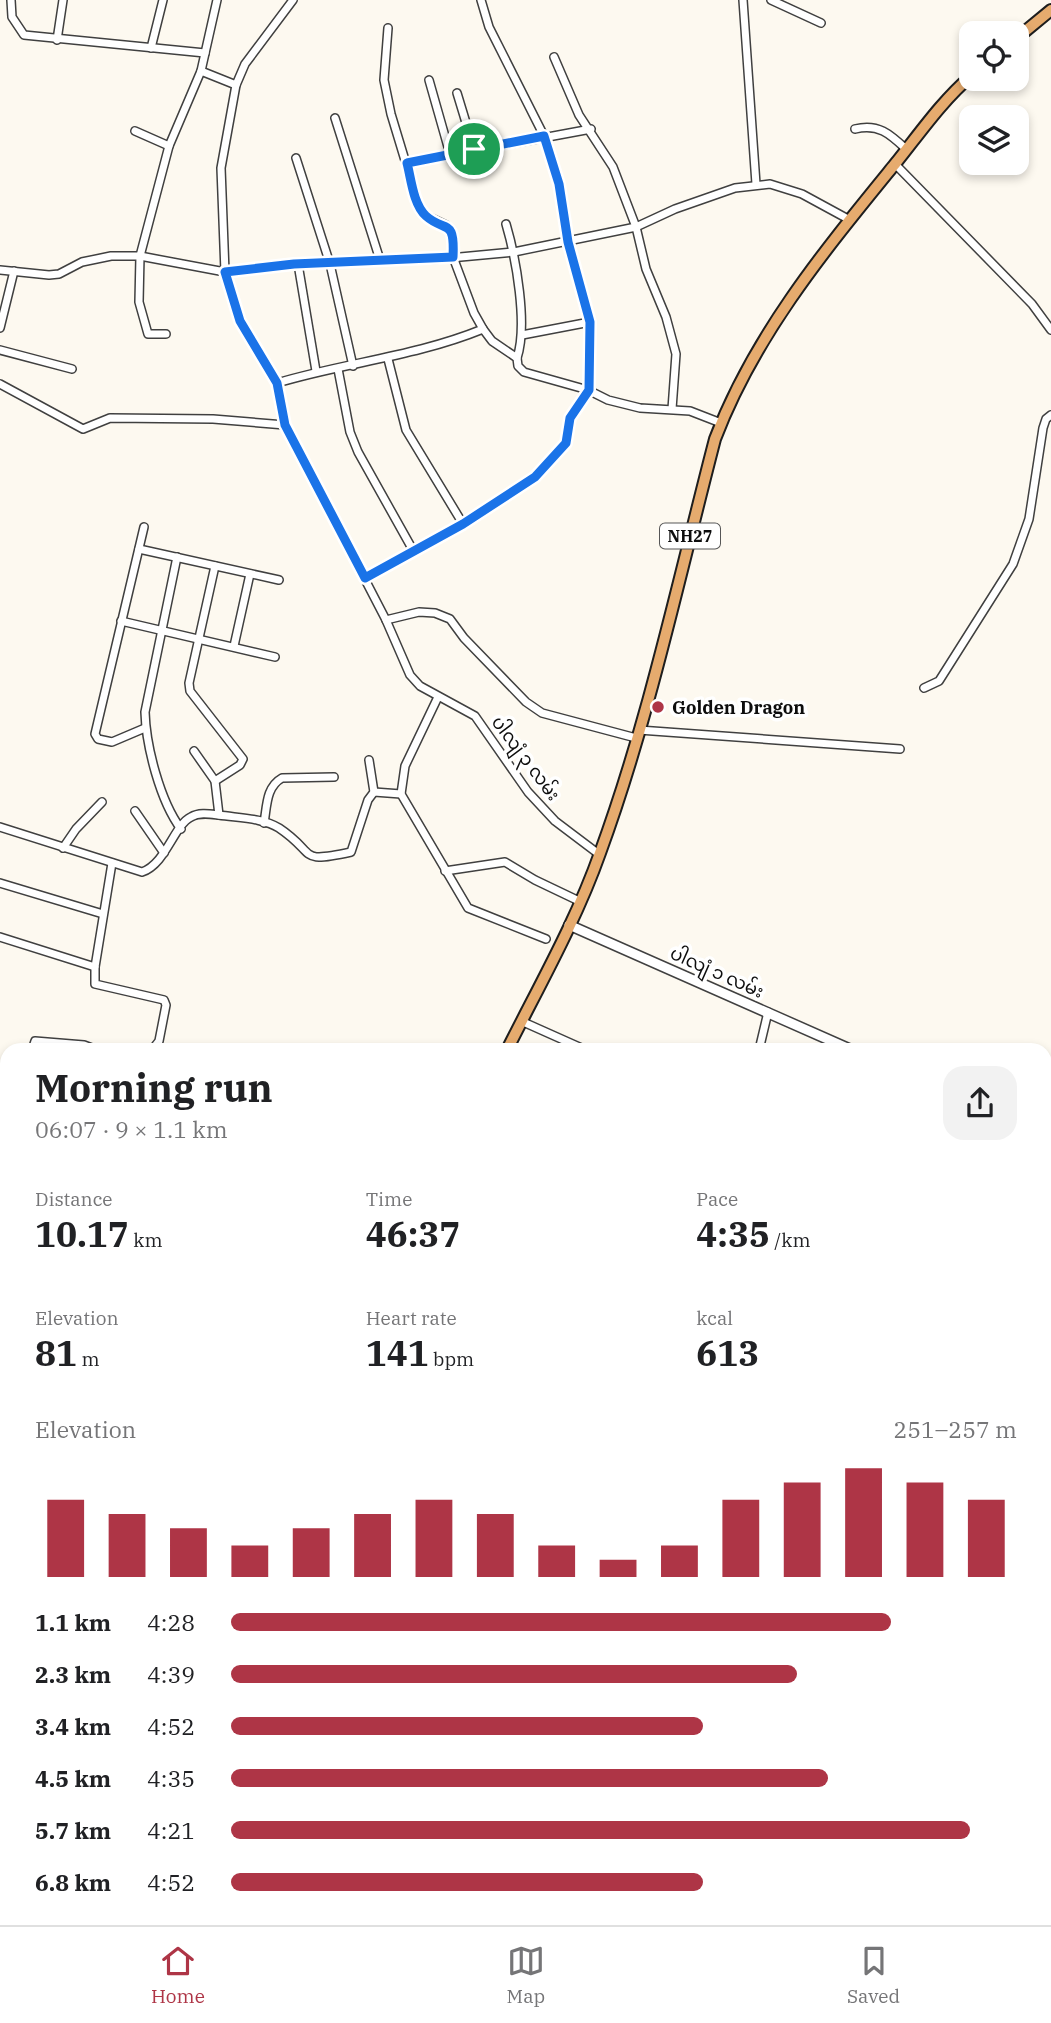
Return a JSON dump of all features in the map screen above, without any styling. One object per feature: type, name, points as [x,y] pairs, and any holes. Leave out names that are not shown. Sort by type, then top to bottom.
[{"type":"highway","points":[[1029,27],[1051,10]]},
{"type":"highway","name":"NH27","points":[[510,1043],[569,925],[600,855],[638,734],[721,423],[750,362],[781,311],[848,219],[948,96],[959,86]]},
{"type":"street","points":[[11,0],[12,17],[24,35],[205,53]]},
{"type":"street","points":[[57,40],[63,0]]},
{"type":"street","points":[[151,48],[163,0]]},
{"type":"street","points":[[166,334],[148,334],[139,302],[140,256],[169,146],[201,71],[217,0]]},
{"type":"street","name":"ပါလျံ ၃ လမ်း","points":[[293,0],[245,64],[236,85],[220,167],[225,272],[240,321],[277,383],[285,425],[365,578],[410,675],[420,686],[475,716],[528,792],[555,821],[600,855]]},
{"type":"street","points":[[365,578],[463,524],[535,477],[566,443],[570,418],[589,390],[590,322],[568,242],[559,184],[544,136],[489,27],[481,0]]},
{"type":"street","points":[[743,0],[756,184]]},
{"type":"street","points":[[771,0],[821,23]]},
{"type":"street","points":[[388,28],[384,80],[391,114],[417,200],[425,215],[446,225],[452,233],[453,257],[482,329],[492,341],[517,358]]},
{"type":"street","points":[[554,57],[579,115],[591,129],[613,167],[636,227],[646,269],[666,317],[676,354],[672,409]]},
{"type":"street","points":[[201,71],[236,85]]},
{"type":"street","points":[[429,80],[450,154]]},
{"type":"street","points":[[457,93],[474,149]]},
{"type":"street","points":[[335,118],[380,260]]},
{"type":"street","points":[[855,129],[876,127],[887,132],[906,149]]},
{"type":"street","points":[[407,163],[591,129]]},
{"type":"street","points":[[135,131],[169,146]]},
{"type":"street","points":[[296,158],[330,264],[353,366]]},
{"type":"street","points":[[895,164],[1032,303],[1051,330]]},
{"type":"street","points":[[0,270],[60,274],[96,257],[140,256],[225,272],[298,264],[514,253],[636,227],[675,209],[756,184],[770,184],[802,194],[848,219]]},
{"type":"street","points":[[506,224],[514,253],[522,335],[517,358],[518,366],[524,372],[589,390],[608,400],[640,408],[690,411],[721,423]]},
{"type":"street","points":[[298,264],[316,371]]},
{"type":"street","points":[[0,328],[14,271]]},
{"type":"street","points":[[522,335],[590,322]]},
{"type":"street","points":[[277,383],[316,371],[388,359],[444,345],[482,329]]},
{"type":"street","points":[[0,350],[72,369]]},
{"type":"street","points":[[388,359],[406,430],[463,524]]},
{"type":"street","points":[[338,369],[350,432],[358,452],[414,552]]},
{"type":"street","points":[[0,384],[83,429],[110,418],[213,419],[285,425]]},
{"type":"street","points":[[924,688],[939,681],[1013,564],[1029,519],[1043,428],[1046,419],[1051,415]]},
{"type":"street","points":[[144,527],[95,734],[98,739],[112,743],[145,728]]},
{"type":"street","points":[[139,549],[279,580]]},
{"type":"street","points":[[177,557],[145,712],[145,728],[168,812],[181,829]]},
{"type":"street","points":[[215,566],[190,691],[243,760],[215,782]]},
{"type":"street","points":[[234,646],[250,574]]},
{"type":"street","points":[[386,620],[419,612],[435,613],[450,619],[464,638],[526,702],[542,713],[638,734],[900,749]]},
{"type":"street","points":[[121,621],[275,657]]},
{"type":"street","points":[[438,697],[405,766],[401,794],[468,908],[546,939]]},
{"type":"street","points":[[194,751],[215,782],[219,815]]},
{"type":"street","points":[[0,827],[142,872],[148,870],[164,853],[192,816],[219,815],[264,823],[280,829],[311,858],[320,858],[351,852],[373,792],[369,760]]},
{"type":"street","points":[[264,823],[270,789],[275,782],[282,778],[334,777]]},
{"type":"street","points":[[373,792],[401,794]]},
{"type":"street","points":[[63,848],[76,829],[102,802]]},
{"type":"street","points":[[135,811],[164,853]]},
{"type":"street","points":[[445,871],[505,862],[579,901]]},
{"type":"street","points":[[112,863],[95,967],[95,984],[164,1000],[166,1005],[157,1043]]},
{"type":"street","points":[[0,883],[103,914]]},
{"type":"street","name":"ပါလျံ ၁ လမ်း","points":[[569,925],[837,1043]]},
{"type":"street","points":[[0,937],[95,967]]},
{"type":"street","points":[[761,1043],[768,1012]]},
{"type":"street","points":[[521,1021],[570,1043]]},
{"type":"street","points":[[35,1043],[60,1043]]},
{"type":"place","name":"Golden Dragon","points":[[658,707]]},
{"type":"route","points":[[544,136],[559,184],[568,242],[590,322],[589,390],[570,418],[566,443],[535,477],[463,524],[365,578],[285,425],[277,383],[240,321],[225,272],[294,264],[453,257],[452,233],[446,225],[425,215],[417,200],[407,163],[474,149],[544,136]]}]
